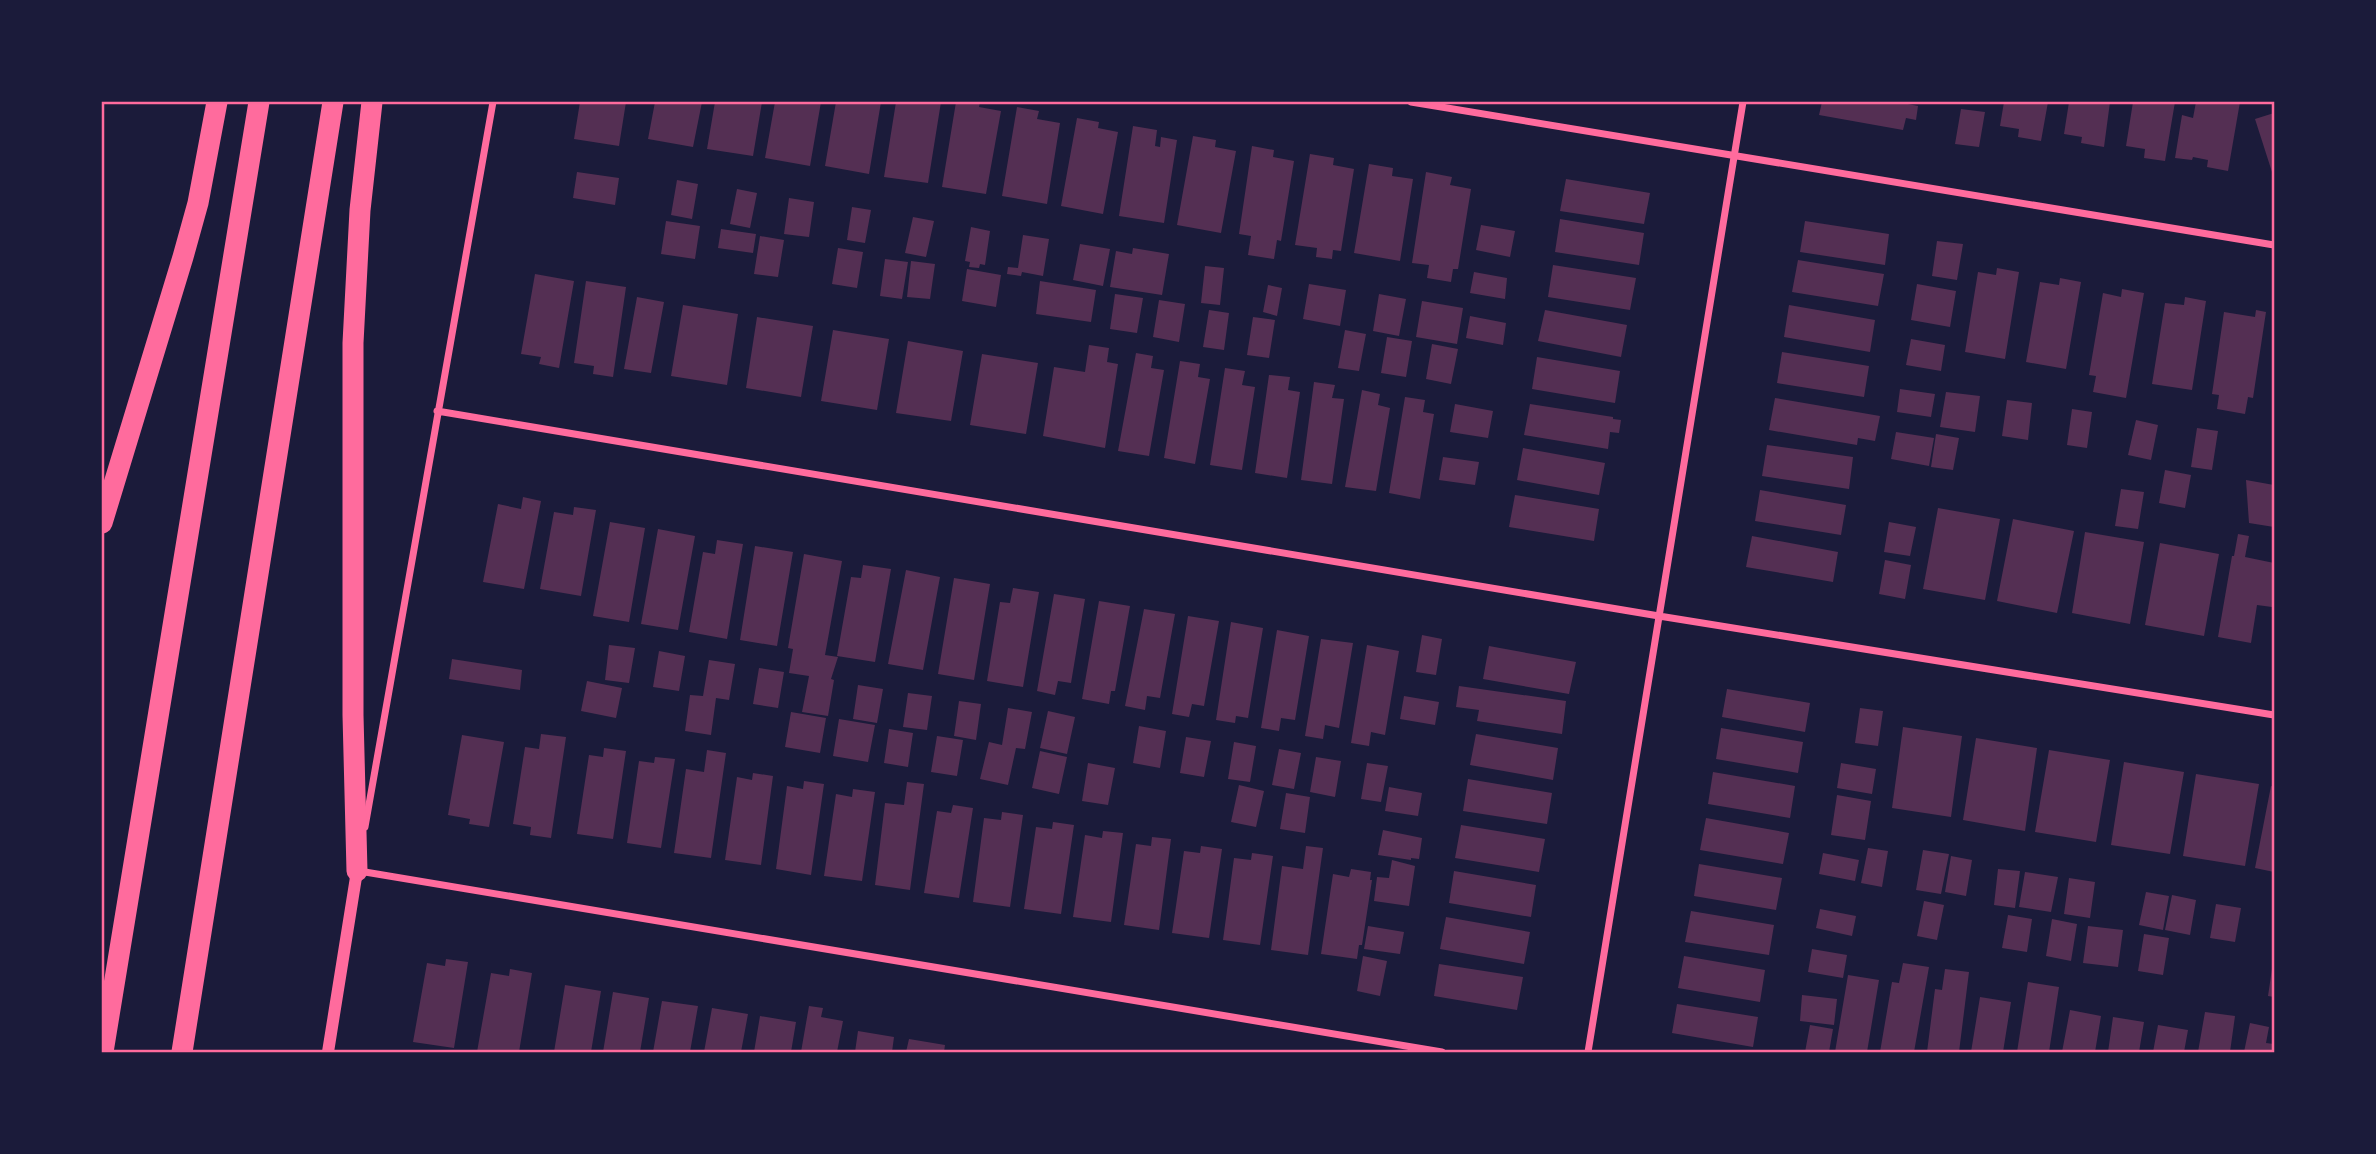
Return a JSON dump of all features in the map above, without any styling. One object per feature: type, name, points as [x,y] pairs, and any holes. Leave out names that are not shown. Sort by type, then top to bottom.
[{"type":"highway","points":[[102,523],[198,203],[217,102]]},
{"type":"highway","points":[[103,1052],[259,102]]},
{"type":"highway","points":[[182,1052],[333,102]]},
{"type":"highway","points":[[357,871],[353,715],[353,343],[359,223],[372,102]]},
{"type":"street","points":[[328,1052],[357,871],[493,102]]},
{"type":"street","points":[[1411,102],[2274,245]]},
{"type":"street","points":[[1588,1052],[1743,102]]},
{"type":"street","points":[[438,411],[1659,616],[2274,715]]},
{"type":"street","points":[[357,871],[1442,1052]]},
{"type":"building","points":[[580,102],[626,102],[619,146],[574,139]]},
{"type":"building","points":[[655,102],[702,102],[693,147],[648,139]]},
{"type":"building","points":[[715,102],[762,102],[753,156],[707,149]]},
{"type":"building","points":[[775,102],[821,102],[810,166],[765,158]]},
{"type":"building","points":[[836,102],[881,102],[869,174],[825,166]]},
{"type":"building","points":[[896,102],[941,102],[928,183],[884,177]]},
{"type":"building","points":[[956,102],[980,102],[979,107],[1001,111],[986,194],[942,187]]},
{"type":"building","points":[[1822,102],[1909,102],[1908,104],[1918,106],[1916,120],[1906,118],[1903,130],[1819,115]]},
{"type":"building","points":[[2004,102],[2048,102],[2041,141],[2018,137],[2019,129],[2000,126]]},
{"type":"building","points":[[2069,102],[2110,102],[2104,147],[2081,143],[2082,137],[2064,134]]},
{"type":"building","points":[[2133,102],[2175,102],[2165,161],[2144,158],[2145,149],[2126,146]]},
{"type":"building","points":[[2196,102],[2240,102],[2228,171],[2207,167],[2208,160],[2175,158],[2182,115],[2193,118]]},
{"type":"building","points":[[1017,107],[1039,111],[1037,119],[1060,123],[1047,204],[1002,196]]},
{"type":"building","points":[[1961,109],[1985,112],[1979,147],[1955,144]]},
{"type":"building","points":[[2274,113],[2274,172],[2272,172],[2255,119]]},
{"type":"building","points":[[1077,118],[1099,122],[1098,128],[1118,132],[1103,214],[1061,206]]},
{"type":"building","points":[[1133,126],[1157,130],[1155,146],[1160,147],[1161,137],[1177,140],[1164,223],[1119,216]]},
{"type":"building","points":[[1193,136],[1216,140],[1215,147],[1236,151],[1221,233],[1177,225]]},
{"type":"building","points":[[1252,146],[1274,150],[1273,157],[1294,161],[1281,241],[1277,240],[1274,259],[1248,255],[1251,236],[1239,234]]},
{"type":"building","points":[[1310,154],[1334,158],[1333,165],[1354,169],[1341,251],[1333,250],[1332,259],[1316,257],[1317,248],[1295,245]]},
{"type":"building","points":[[1369,164],[1393,168],[1392,176],[1413,179],[1400,261],[1354,253]]},
{"type":"building","points":[[577,172],[619,178],[615,205],[573,198]]},
{"type":"building","points":[[1426,172],[1452,177],[1450,185],[1471,189],[1458,269],[1453,269],[1451,282],[1427,278],[1429,265],[1412,263]]},
{"type":"building","points":[[1566,179],[1650,193],[1644,224],[1560,211]]},
{"type":"building","points":[[677,180],[698,184],[692,219],[671,215]]},
{"type":"building","points":[[737,189],[757,193],[750,228],[730,224]]},
{"type":"building","points":[[789,198],[814,202],[809,237],[784,234]]},
{"type":"building","points":[[852,207],[871,210],[865,243],[847,240]]},
{"type":"building","points":[[913,217],[934,221],[926,257],[905,253]]},
{"type":"building","points":[[1560,219],[1644,233],[1639,265],[1555,252]]},
{"type":"building","points":[[666,221],[700,226],[695,259],[661,254]]},
{"type":"building","points":[[1805,221],[1889,234],[1885,265],[1800,252]]},
{"type":"building","points":[[1481,225],[1515,231],[1510,257],[1476,250]]},
{"type":"building","points":[[971,227],[990,231],[985,265],[980,264],[979,268],[969,267],[970,262],[965,261]]},
{"type":"building","points":[[721,229],[756,234],[753,253],[718,248]]},
{"type":"building","points":[[1023,235],[1049,239],[1043,276],[1022,272],[1021,276],[1007,274],[1008,267],[1018,268]]},
{"type":"building","points":[[760,236],[784,240],[778,277],[754,274]]},
{"type":"building","points":[[1937,241],[1963,244],[1957,280],[1932,276]]},
{"type":"building","points":[[1080,244],[1110,249],[1103,286],[1073,280]]},
{"type":"building","points":[[838,248],[863,252],[857,288],[832,284]]},
{"type":"building","points":[[1133,248],[1169,254],[1162,295],[1110,287],[1116,251],[1132,254]]},
{"type":"building","points":[[885,259],[908,262],[902,299],[880,296]]},
{"type":"building","points":[[1798,260],[1884,274],[1878,306],[1792,292]]},
{"type":"building","points":[[911,261],[935,264],[930,299],[907,297]]},
{"type":"building","points":[[1553,265],[1636,278],[1630,310],[1548,297]]},
{"type":"building","points":[[1205,266],[1224,268],[1220,305],[1201,303]]},
{"type":"building","points":[[1997,268],[2019,272],[2005,359],[1965,352],[1978,272],[1996,275]]},
{"type":"building","points":[[967,269],[1001,275],[996,307],[962,301]]},
{"type":"building","points":[[1474,272],[1507,278],[1505,299],[1470,293]]},
{"type":"building","points":[[535,274],[574,281],[559,368],[539,364],[541,357],[521,354]]},
{"type":"building","points":[[2060,278],[2081,282],[2066,369],[2026,362],[2040,282],[2059,285]]},
{"type":"building","points":[[586,281],[626,287],[613,377],[593,374],[594,366],[574,363]]},
{"type":"building","points":[[1040,281],[1096,290],[1091,322],[1036,314]]},
{"type":"building","points":[[1309,284],[1346,290],[1340,326],[1303,319]]},
{"type":"building","points":[[1917,284],[1956,291],[1950,327],[1911,320]]},
{"type":"building","points":[[1268,285],[1282,288],[1277,316],[1263,312]]},
{"type":"building","points":[[2122,289],[2144,293],[2126,398],[2093,392],[2096,376],[2089,375],[2103,293],[2121,297]]},
{"type":"building","points":[[1115,294],[1143,298],[1137,333],[1110,329]]},
{"type":"building","points":[[1379,294],[1406,299],[1399,336],[1373,331]]},
{"type":"building","points":[[637,297],[664,302],[651,373],[624,369]]},
{"type":"building","points":[[2185,297],[2206,301],[2192,390],[2152,384],[2165,303],[2184,305]]},
{"type":"building","points":[[1159,300],[1185,304],[1179,342],[1153,337]]},
{"type":"building","points":[[1422,301],[1463,308],[1457,344],[1416,337]]},
{"type":"building","points":[[683,305],[738,314],[727,385],[671,376]]},
{"type":"building","points":[[1789,305],[1875,320],[1870,352],[1784,337]]},
{"type":"building","points":[[1209,310],[1229,313],[1224,350],[1203,347]]},
{"type":"building","points":[[1545,310],[1627,325],[1621,357],[1538,341]]},
{"type":"building","points":[[2256,310],[2266,312],[2253,398],[2248,397],[2245,414],[2217,409],[2219,395],[2212,394],[2224,312],[2255,317]]},
{"type":"building","points":[[1470,316],[1506,323],[1503,345],[1466,338]]},
{"type":"building","points":[[757,317],[813,326],[801,397],[746,388]]},
{"type":"building","points":[[1253,317],[1275,320],[1269,358],[1247,355]]},
{"type":"building","points":[[833,330],[889,339],[877,410],[821,401]]},
{"type":"building","points":[[1345,330],[1366,334],[1359,371],[1338,368]]},
{"type":"building","points":[[1387,337],[1412,341],[1406,377],[1381,373]]},
{"type":"building","points":[[1911,339],[1945,345],[1941,371],[1906,365]]},
{"type":"building","points":[[908,341],[963,351],[951,421],[896,413]]},
{"type":"building","points":[[1432,344],[1458,349],[1451,384],[1426,379]]},
{"type":"building","points":[[1089,345],[1109,348],[1107,362],[1118,364],[1105,448],[1043,436],[1054,367],[1085,372]]},
{"type":"building","points":[[1782,352],[1869,366],[1864,397],[1777,383]]},
{"type":"building","points":[[1136,353],[1153,356],[1151,368],[1164,370],[1149,456],[1118,451]]},
{"type":"building","points":[[982,354],[1038,363],[1026,434],[970,425]]},
{"type":"building","points":[[1537,357],[1620,371],[1615,403],[1532,389]]},
{"type":"building","points":[[1180,361],[1200,364],[1198,377],[1210,379],[1195,464],[1164,458]]},
{"type":"building","points":[[1225,368],[1245,371],[1242,385],[1255,387],[1242,470],[1210,465]]},
{"type":"building","points":[[1269,375],[1290,377],[1288,390],[1300,392],[1287,478],[1255,473]]},
{"type":"building","points":[[1314,382],[1335,385],[1332,398],[1344,399],[1332,484],[1301,480]]},
{"type":"building","points":[[1900,389],[1935,394],[1931,417],[1897,412]]},
{"type":"building","points":[[1362,390],[1380,394],[1378,405],[1390,408],[1376,491],[1345,487]]},
{"type":"building","points":[[1946,392],[1980,396],[1975,432],[1940,427]]},
{"type":"building","points":[[1405,397],[1425,400],[1423,412],[1434,414],[1420,499],[1389,493]]},
{"type":"building","points":[[1775,398],[1880,416],[1875,441],[1858,438],[1857,445],[1769,430]]},
{"type":"building","points":[[2007,400],[2032,403],[2028,440],[2002,436]]},
{"type":"building","points":[[1455,404],[1493,411],[1488,438],[1450,432]]},
{"type":"building","points":[[1530,404],[1613,417],[1621,420],[1619,433],[1610,432],[1608,449],[1524,435]]},
{"type":"building","points":[[2072,409],[2092,412],[2087,448],[2067,445]]},
{"type":"building","points":[[2136,420],[2158,425],[2151,460],[2128,455]]},
{"type":"building","points":[[2197,428],[2218,431],[2212,470],[2191,467]]},
{"type":"building","points":[[1896,432],[1934,438],[1929,466],[1891,459]]},
{"type":"building","points":[[1936,434],[1959,438],[1953,470],[1931,467]]},
{"type":"building","points":[[1767,445],[1853,457],[1849,489],[1762,476]]},
{"type":"building","points":[[1523,448],[1605,463],[1599,495],[1517,480]]},
{"type":"building","points":[[1443,457],[1479,462],[1475,485],[1439,480]]},
{"type":"building","points":[[2165,470],[2191,475],[2185,508],[2159,503]]},
{"type":"building","points":[[2246,480],[2274,485],[2274,527],[2249,523]]},
{"type":"building","points":[[2121,489],[2144,492],[2138,529],[2115,526]]},
{"type":"building","points":[[1760,490],[1846,505],[1841,535],[1755,521]]},
{"type":"building","points":[[1515,495],[1599,509],[1594,541],[1509,527]]},
{"type":"building","points":[[523,497],[541,501],[524,589],[483,582],[498,504],[521,509]]},
{"type":"building","points":[[574,507],[596,510],[581,596],[540,589],[554,512],[573,515]]},
{"type":"building","points":[[1938,508],[2000,519],[1985,600],[1923,589]]},
{"type":"building","points":[[2013,519],[2074,531],[2057,613],[1997,601]]},
{"type":"building","points":[[610,522],[645,528],[629,622],[593,616]]},
{"type":"building","points":[[1889,522],[1916,527],[1910,556],[1884,552]]},
{"type":"building","points":[[658,529],[695,536],[678,630],[641,624]]},
{"type":"building","points":[[2085,532],[2144,542],[2130,624],[2072,613]]},
{"type":"building","points":[[2238,534],[2249,536],[2245,557],[2274,563],[2272,607],[2257,605],[2251,643],[2218,637]]},
{"type":"building","points":[[1752,536],[1838,552],[1833,582],[1746,567]]},
{"type":"building","points":[[717,540],[743,544],[727,639],[689,632],[703,552],[715,554]]},
{"type":"building","points":[[2160,543],[2219,554],[2204,636],[2145,625]]},
{"type":"building","points":[[755,546],[793,552],[777,646],[740,640]]},
{"type":"building","points":[[804,554],[842,561],[825,655],[838,657],[831,679],[834,680],[828,716],[802,712],[809,676],[789,673],[793,649],[788,648]]},
{"type":"building","points":[[1885,560],[1911,565],[1905,599],[1879,594]]},
{"type":"building","points":[[863,565],[891,569],[875,662],[837,656],[851,577],[861,578]]},
{"type":"building","points":[[906,570],[940,577],[923,670],[888,664]]},
{"type":"building","points":[[954,578],[990,584],[974,680],[938,674]]},
{"type":"building","points":[[1013,588],[1039,592],[1023,687],[987,681],[1000,602],[1010,603]]},
{"type":"building","points":[[1054,594],[1085,599],[1071,683],[1058,681],[1055,695],[1037,691]]},
{"type":"building","points":[[1099,601],[1130,606],[1115,691],[1111,691],[1109,704],[1082,699]]},
{"type":"building","points":[[1144,609],[1175,614],[1160,698],[1147,696],[1145,710],[1125,706]]},
{"type":"building","points":[[1188,616],[1219,621],[1204,706],[1192,704],[1189,717],[1172,714]]},
{"type":"building","points":[[1231,622],[1263,628],[1248,718],[1236,716],[1235,723],[1216,720]]},
{"type":"building","points":[[1277,630],[1309,636],[1295,720],[1281,718],[1279,731],[1261,728]]},
{"type":"building","points":[[1422,635],[1442,639],[1436,675],[1416,672]]},
{"type":"building","points":[[1321,639],[1353,643],[1339,728],[1325,725],[1323,739],[1305,736]]},
{"type":"building","points":[[609,645],[635,648],[629,683],[605,680]]},
{"type":"building","points":[[1367,645],[1399,651],[1385,735],[1371,732],[1369,746],[1351,743]]},
{"type":"building","points":[[1489,646],[1576,662],[1569,694],[1483,679]]},
{"type":"building","points":[[659,651],[685,656],[679,691],[653,687]]},
{"type":"building","points":[[452,659],[522,670],[520,690],[449,679]]},
{"type":"building","points":[[709,660],[735,664],[729,700],[716,698],[711,735],[685,731],[690,695],[703,696]]},
{"type":"building","points":[[759,668],[784,672],[778,708],[753,704]]},
{"type":"building","points":[[587,681],[622,688],[616,718],[581,711]]},
{"type":"building","points":[[858,685],[883,689],[877,723],[853,719]]},
{"type":"building","points":[[1459,686],[1566,701],[1562,734],[1477,721],[1479,710],[1456,707]]},
{"type":"building","points":[[1727,689],[1810,703],[1805,732],[1722,717]]},
{"type":"building","points":[[908,693],[932,696],[927,730],[903,727]]},
{"type":"building","points":[[1404,696],[1439,702],[1435,725],[1400,719]]},
{"type":"building","points":[[959,701],[981,704],[976,740],[954,736]]},
{"type":"building","points":[[1008,708],[1032,712],[1025,749],[1016,748],[1008,785],[980,779],[989,742],[1002,745]]},
{"type":"building","points":[[1860,708],[1883,711],[1878,746],[1855,743]]},
{"type":"building","points":[[1048,711],[1075,717],[1067,754],[1040,748]]},
{"type":"building","points":[[791,712],[826,718],[820,753],[785,747]]},
{"type":"building","points":[[839,719],[875,725],[868,762],[833,756]]},
{"type":"building","points":[[1139,726],[1166,731],[1160,768],[1133,763]]},
{"type":"building","points":[[1903,727],[1962,736],[1951,817],[1892,808]]},
{"type":"building","points":[[1721,728],[1803,742],[1798,773],[1716,759]]},
{"type":"building","points":[[889,729],[913,733],[908,767],[884,763]]},
{"type":"building","points":[[541,734],[566,737],[551,838],[530,835],[531,827],[513,824],[525,747],[539,749]]},
{"type":"building","points":[[1476,734],[1558,748],[1553,780],[1470,765]]},
{"type":"building","points":[[462,735],[504,742],[489,827],[469,824],[470,819],[448,815]]},
{"type":"building","points":[[937,736],[963,740],[957,776],[931,772]]},
{"type":"building","points":[[1186,737],[1211,741],[1204,777],[1180,773]]},
{"type":"building","points":[[1976,738],[2037,748],[2025,831],[1963,820]]},
{"type":"building","points":[[1234,742],[1256,746],[1250,782],[1228,779]]},
{"type":"building","points":[[604,748],[626,751],[613,839],[577,834],[589,755],[603,757]]},
{"type":"building","points":[[1279,749],[1301,753],[1294,789],[1272,785]]},
{"type":"building","points":[[707,750],[726,753],[711,858],[674,853],[686,769],[704,772]]},
{"type":"building","points":[[2049,750],[2110,760],[2096,842],[2035,832]]},
{"type":"building","points":[[1040,751],[1067,757],[1059,794],[1032,788]]},
{"type":"building","points":[[655,757],[675,759],[661,848],[627,843],[639,761],[654,763]]},
{"type":"building","points":[[1316,757],[1341,761],[1335,797],[1310,792]]},
{"type":"building","points":[[2124,762],[2184,772],[2170,854],[2111,845]]},
{"type":"building","points":[[1088,763],[1115,768],[1108,805],[1082,801]]},
{"type":"building","points":[[1367,763],[1388,766],[1381,802],[1361,799]]},
{"type":"building","points":[[1841,763],[1876,769],[1872,794],[1837,788]]},
{"type":"building","points":[[1713,772],[1795,786],[1790,818],[1708,804]]},
{"type":"building","points":[[753,773],[773,776],[761,865],[725,860],[737,777],[752,780]]},
{"type":"building","points":[[2196,774],[2259,784],[2245,866],[2183,856]]},
{"type":"building","points":[[1468,779],[1552,793],[1547,824],[1463,811]]},
{"type":"building","points":[[804,781],[824,784],[811,875],[776,869],[787,786],[803,789]]},
{"type":"building","points":[[907,782],[924,784],[910,890],[875,885],[885,803],[904,805]]},
{"type":"building","points":[[1239,785],[1264,791],[1256,827],[1231,822]]},
{"type":"building","points":[[2271,786],[2274,787],[2274,872],[2255,868]]},
{"type":"building","points":[[1389,787],[1422,793],[1418,816],[1385,811]]},
{"type":"building","points":[[853,789],[875,792],[862,881],[824,876],[836,794],[852,797]]},
{"type":"building","points":[[1286,793],[1310,797],[1305,833],[1280,829]]},
{"type":"building","points":[[1837,795],[1871,801],[1865,840],[1831,835]]},
{"type":"building","points":[[953,805],[973,808],[959,898],[924,893],[937,811],[951,813]]},
{"type":"building","points":[[1002,812],[1023,815],[1010,907],[973,902],[984,818],[1001,820]]},
{"type":"building","points":[[1706,818],[1789,833],[1783,864],[1700,850]]},
{"type":"building","points":[[1053,822],[1074,825],[1061,914],[1024,909],[1036,827],[1052,829]]},
{"type":"building","points":[[1461,825],[1545,839],[1539,872],[1455,858]]},
{"type":"building","points":[[1383,830],[1422,838],[1419,859],[1378,855]]},
{"type":"building","points":[[1103,831],[1123,833],[1111,922],[1073,917],[1085,835],[1102,838]]},
{"type":"building","points":[[1152,837],[1171,839],[1159,930],[1124,925],[1136,844],[1151,846]]},
{"type":"building","points":[[1201,846],[1222,849],[1209,938],[1172,933],[1184,851],[1200,853]]},
{"type":"building","points":[[1306,846],[1323,848],[1308,955],[1271,950],[1282,866],[1303,869]]},
{"type":"building","points":[[1868,848],[1888,851],[1882,887],[1861,883]]},
{"type":"building","points":[[1923,850],[1949,854],[1941,894],[1916,890]]},
{"type":"building","points":[[1252,853],[1273,856],[1260,945],[1223,940],[1234,858],[1251,860]]},
{"type":"building","points":[[1823,853],[1859,860],[1855,881],[1819,874]]},
{"type":"building","points":[[1951,856],[1972,860],[1966,896],[1945,892]]},
{"type":"building","points":[[1392,860],[1415,866],[1409,906],[1374,901],[1377,877],[1389,878]]},
{"type":"building","points":[[1699,864],[1782,878],[1776,910],[1694,896]]},
{"type":"building","points":[[1351,869],[1371,872],[1372,880],[1362,945],[1359,945],[1357,959],[1321,954],[1333,874],[1349,877]]},
{"type":"building","points":[[1998,869],[2020,871],[2015,908],[1994,905]]},
{"type":"building","points":[[1454,871],[1536,885],[1531,917],[1449,903]]},
{"type":"building","points":[[2025,872],[2058,877],[2051,912],[2019,907]]},
{"type":"building","points":[[2069,878],[2095,882],[2090,918],[2064,914]]},
{"type":"building","points":[[2146,892],[2169,896],[2163,930],[2139,925]]},
{"type":"building","points":[[2172,895],[2196,900],[2190,935],[2165,930]]},
{"type":"building","points":[[1924,901],[1944,905],[1937,940],[1917,936]]},
{"type":"building","points":[[2216,904],[2241,908],[2235,942],[2210,938]]},
{"type":"building","points":[[1820,909],[1856,916],[1852,936],[1816,928]]},
{"type":"building","points":[[1691,911],[1774,925],[1769,955],[1685,942]]},
{"type":"building","points":[[2008,915],[2032,919],[2027,952],[2002,948]]},
{"type":"building","points":[[1446,917],[1530,932],[1524,964],[1440,949]]},
{"type":"building","points":[[2052,919],[2077,924],[2071,961],[2046,956]]},
{"type":"building","points":[[1368,926],[1404,932],[1400,954],[1364,949]]},
{"type":"building","points":[[2088,926],[2123,930],[2118,967],[2083,963]]},
{"type":"building","points":[[2144,934],[2169,938],[2163,975],[2138,971]]},
{"type":"building","points":[[1812,949],[1847,955],[1843,978],[1808,972]]},
{"type":"building","points":[[1363,956],[1387,961],[1380,996],[1357,991]]},
{"type":"building","points":[[1684,956],[1765,970],[1760,1002],[1678,988]]},
{"type":"building","points":[[446,959],[468,962],[454,1048],[413,1042],[427,963],[445,966]]},
{"type":"building","points":[[2274,962],[2274,997],[2268,996]]},
{"type":"building","points":[[1903,963],[1929,967],[1914,1052],[1880,1052],[1892,982],[1899,983]]},
{"type":"building","points":[[1439,964],[1523,977],[1517,1010],[1434,996]]},
{"type":"building","points":[[510,969],[532,973],[519,1052],[477,1052],[491,973],[509,976]]},
{"type":"building","points":[[1945,969],[1969,972],[1959,1052],[1927,1052],[1935,989],[1942,990]]},
{"type":"building","points":[[1848,975],[1879,980],[1867,1052],[1835,1052]]},
{"type":"building","points":[[2028,982],[2059,987],[2049,1052],[2017,1052]]},
{"type":"building","points":[[565,985],[601,991],[591,1052],[554,1052]]},
{"type":"building","points":[[613,992],[649,998],[640,1052],[603,1052]]},
{"type":"building","points":[[1802,995],[1837,999],[1834,1025],[1800,1021]]},
{"type":"building","points":[[1980,997],[2011,1002],[2003,1052],[1971,1052]]},
{"type":"building","points":[[662,1001],[698,1006],[690,1052],[653,1052]]},
{"type":"building","points":[[1677,1004],[1758,1017],[1753,1047],[1672,1033]]},
{"type":"building","points":[[809,1006],[823,1008],[821,1017],[843,1021],[837,1052],[801,1052]]},
{"type":"building","points":[[712,1008],[748,1014],[741,1052],[704,1052]]},
{"type":"building","points":[[2070,1010],[2101,1016],[2095,1052],[2062,1052]]},
{"type":"building","points":[[2205,1012],[2235,1016],[2230,1052],[2198,1052]]},
{"type":"building","points":[[760,1016],[796,1022],[791,1052],[754,1052]]},
{"type":"building","points":[[2113,1017],[2144,1022],[2139,1052],[2108,1052]]},
{"type":"building","points":[[2250,1023],[2269,1027],[2266,1043],[2274,1044],[2274,1052],[2244,1052]]},
{"type":"building","points":[[1810,1025],[1833,1029],[1829,1052],[1805,1052]]},
{"type":"building","points":[[2158,1025],[2188,1030],[2184,1052],[2153,1052]]},
{"type":"building","points":[[858,1031],[894,1037],[892,1052],[855,1052]]},
{"type":"building","points":[[909,1039],[945,1045],[944,1052],[906,1052]]}]
